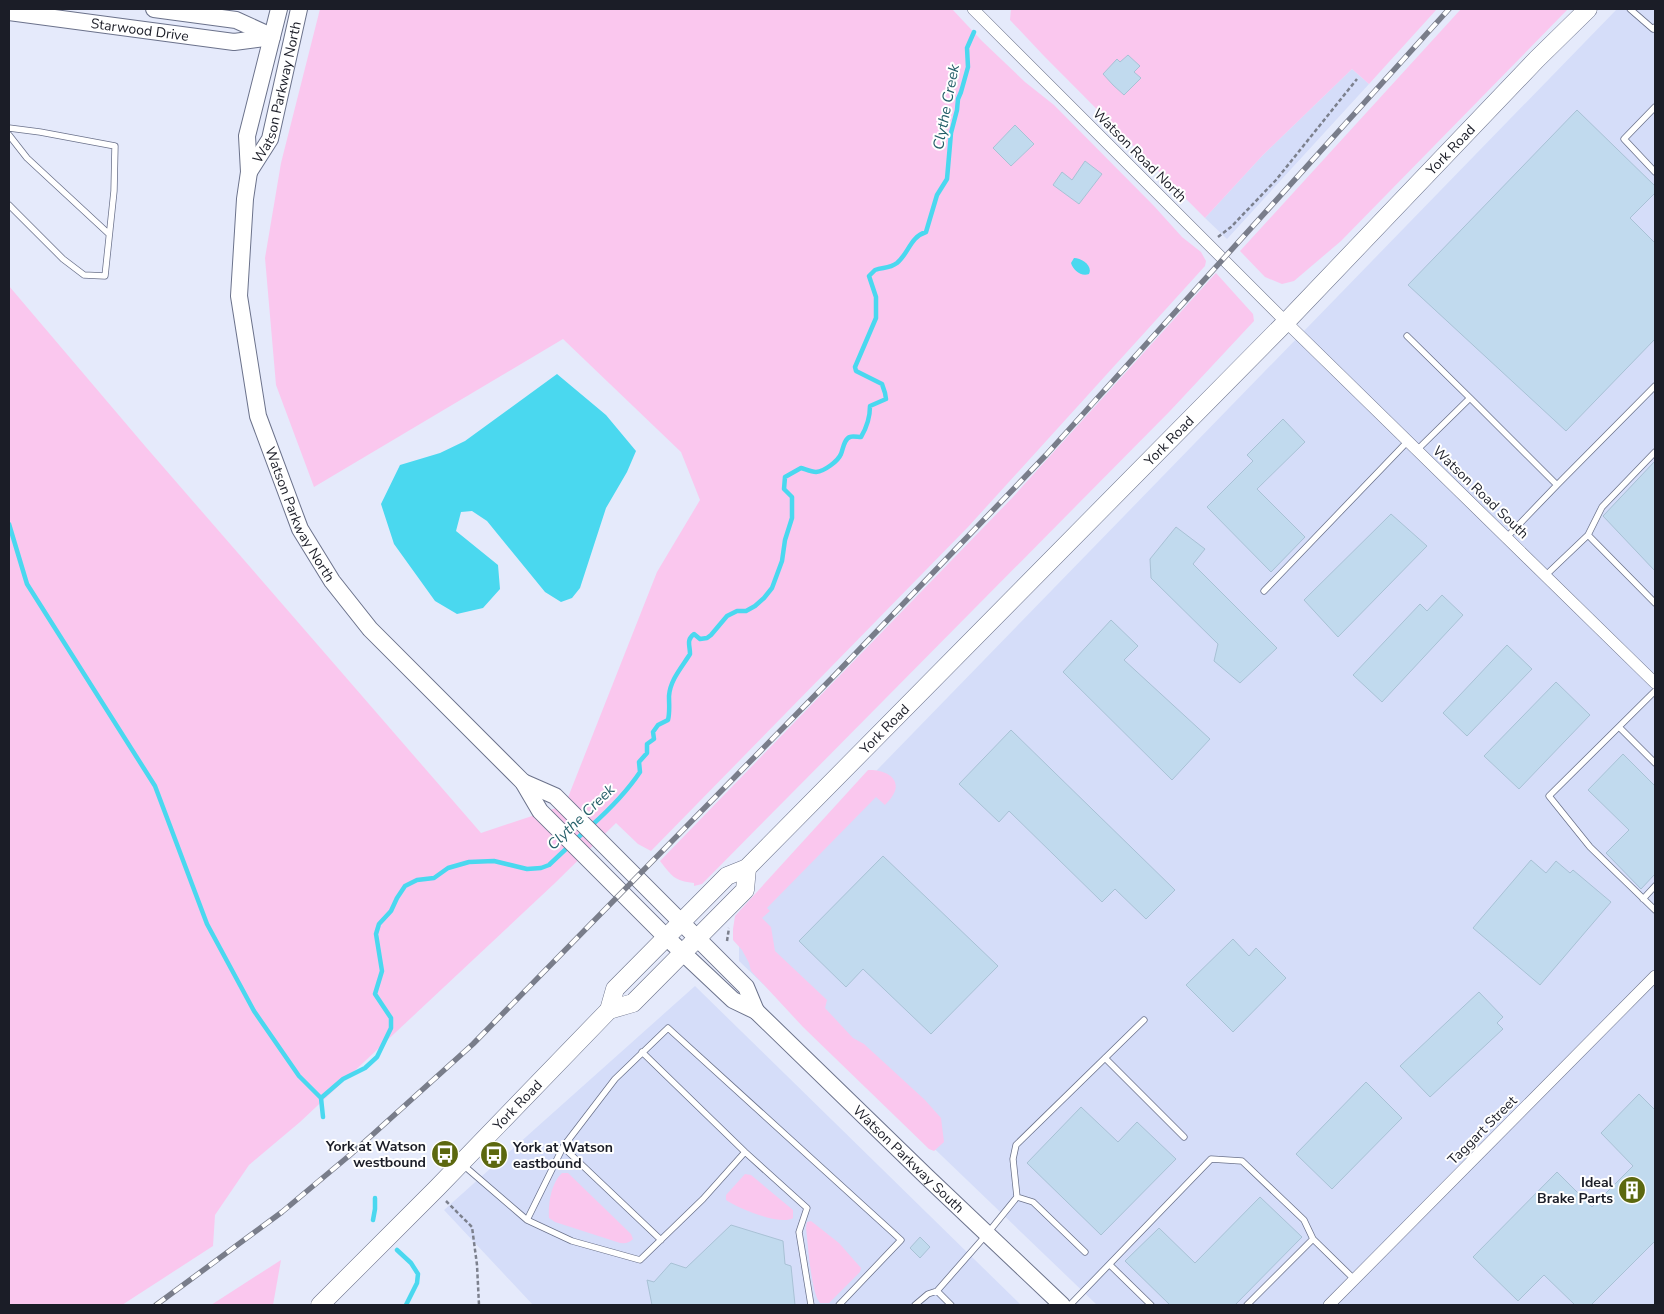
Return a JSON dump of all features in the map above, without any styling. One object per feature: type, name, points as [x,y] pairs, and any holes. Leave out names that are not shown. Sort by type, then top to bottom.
[{"type":"main road","name":"Starwood Drive","points":[[154,9],[236,20],[272,37],[292,42]]},
{"type":"main road","name":"Watson Parkway North","points":[[279,9],[247,136],[249,172],[245,199],[239,296],[258,416],[300,528],[332,581],[370,629],[523,782],[540,811],[682,952]]},
{"type":"main road","name":"Watson Parkway North","points":[[249,172],[270,139],[299,9]]},
{"type":"main road","name":"York Road","points":[[320,1305],[435,1190],[609,1010],[615,989],[727,876],[747,868],[1286,322],[1537,59],[1588,9]]},
{"type":"main road","name":"Starwood Drive","points":[[9,12],[234,42],[272,37]]},
{"type":"main road","name":"Watson Parkway North","points":[[523,782],[555,796],[697,937]]},
{"type":"main road","name":"York Road","points":[[609,1010],[632,1003],[745,890],[747,868]]},
{"type":"main road","name":"Watson Parkway South","points":[[697,937],[746,987],[756,1011]]},
{"type":"main road","name":"Watson Parkway South","points":[[682,952],[733,1000],[756,1011],[1062,1305]]},
{"type":"street","name":"Watson Road North","points":[[973,9],[1286,322]]},
{"type":"street","name":"Watson Road South","points":[[1286,322],[1654,679]]},
{"type":"street","name":"Taggart Street","points":[[1329,1305],[1655,976]]},
{"type":"lane","points":[[1630,9],[1655,29]]},
{"type":"lane","points":[[1655,107],[1624,139],[1655,172]]},
{"type":"lane","points":[[9,128],[116,146],[114,191],[105,276],[84,275],[62,259],[9,205]]},
{"type":"lane","points":[[9,135],[27,158],[109,234]]},
{"type":"lane","points":[[1407,336],[1557,485]]},
{"type":"lane","points":[[1506,537],[1655,386]]},
{"type":"lane","points":[[1417,450],[1470,398]]},
{"type":"lane","points":[[1264,591],[1409,441]]},
{"type":"lane","points":[[1546,575],[1588,535],[1602,507],[1655,452]]},
{"type":"lane","points":[[1588,535],[1655,603]]},
{"type":"lane","points":[[1655,691],[1549,796],[1590,847],[1655,910]]},
{"type":"lane","points":[[1619,727],[1655,763]]},
{"type":"lane","points":[[1643,899],[1655,886]]},
{"type":"lane","points":[[915,1305],[928,1294],[937,1292],[1017,1196],[1013,1158],[1016,1145],[1144,1020]]},
{"type":"lane","points":[[527,1220],[563,1147],[614,1079],[668,1028],[901,1240],[840,1305]]},
{"type":"lane","points":[[642,1052],[745,1152],[807,1208],[799,1232],[811,1305]]},
{"type":"lane","points":[[1105,1058],[1184,1137]]},
{"type":"lane","points":[[563,1147],[661,1240]]},
{"type":"lane","points":[[460,1163],[527,1220],[572,1241],[640,1260],[703,1199],[745,1152]]},
{"type":"lane","points":[[1070,1305],[1212,1159],[1242,1161],[1304,1220],[1313,1239],[1355,1280]]},
{"type":"lane","points":[[1017,1196],[1033,1202],[1085,1252]]},
{"type":"lane","points":[[1247,1305],[1313,1239]]},
{"type":"lane","points":[[1110,1265],[1151,1305]]},
{"type":"lane","points":[[937,1292],[951,1305]]},
{"type":"path","points":[[1209,244],[1231,227],[1276,180],[1357,79]]},
{"type":"path","points":[[727,941],[729,927]]},
{"type":"path","points":[[435,1190],[472,1226],[479,1305]]},
{"type":"shaded area","points":[[320,9],[952,9],[1025,82],[1054,105],[1182,237],[1201,252],[1206,261],[1205,266],[968,527],[651,851],[638,844],[616,823],[555,883],[300,1122],[249,1165],[215,1215],[213,1246],[122,1305],[9,1305],[9,286],[145,446],[481,833],[565,805],[657,572],[700,500],[681,452],[563,339],[314,487],[276,385],[265,258],[281,163]],"holes":[[[1015,125],[1034,144],[1011,166],[993,148]]]},
{"type":"shaded area","points":[[1011,9],[1437,9],[1369,84],[1352,69],[1263,155],[1205,218],[1010,20]]},
{"type":"shaded area","points":[[1461,9],[1568,9],[1341,241],[1294,281],[1282,284],[1265,277],[1240,251]]},
{"type":"shaded area","points":[[1617,9],[1655,9],[1655,1305],[1097,1305],[739,961],[739,912]]},
{"type":"shaded area","points":[[1352,69],[1369,84],[1227,239],[1205,218],[1263,155]]},
{"type":"shaded area","points":[[1216,273],[1253,314],[1254,321],[1170,411],[702,884],[694,886],[694,883],[682,881],[671,874],[660,861],[1012,498]]},
{"type":"shaded area","points":[[868,770],[883,772],[892,777],[896,785],[891,798],[885,805],[876,797],[767,908],[770,911],[762,918],[771,927],[775,951],[827,1000],[825,1008],[853,1038],[864,1044],[925,1100],[941,1118],[944,1142],[934,1151],[929,1149],[803,1027],[751,971],[742,950],[733,940],[735,916]]},
{"type":"shaded area","points":[[695,986],[1021,1305],[533,1305],[444,1210]]},
{"type":"shaded area","points":[[562,1173],[568,1173],[631,1234],[633,1239],[627,1243],[619,1243],[555,1222],[549,1218],[551,1194],[555,1182]]},
{"type":"shaded area","points":[[745,1174],[751,1175],[793,1210],[793,1218],[779,1220],[769,1218],[726,1200],[726,1195]]},
{"type":"shaded area","points":[[811,1221],[839,1243],[861,1268],[860,1272],[829,1303],[820,1303],[814,1289],[806,1228],[807,1222]]},
{"type":"shaded area","points":[[281,1260],[273,1305],[211,1305]]},
{"type":"water","points":[[1074,258],[1080,259],[1088,265],[1089,274],[1083,275],[1075,270],[1071,263]]},
{"type":"water","points":[[557,374],[606,415],[636,451],[627,472],[606,508],[580,588],[572,598],[561,602],[545,592],[487,521],[472,511],[461,512],[456,531],[498,565],[500,589],[483,608],[457,614],[435,601],[394,544],[381,504],[400,465],[440,453],[465,441]]},
{"type":"building","points":[[1128,55],[1140,66],[1134,72],[1141,78],[1124,95],[1103,74],[1117,59],[1120,62]]},
{"type":"building","points":[[1577,110],[1655,186],[1655,193],[1630,218],[1655,243],[1655,339],[1566,431],[1408,285]]},
{"type":"building","points":[[1015,125],[1034,144],[1011,166],[993,148]]},
{"type":"building","points":[[1085,161],[1102,174],[1079,204],[1053,185],[1062,172],[1072,180]]},
{"type":"building","points":[[1283,419],[1305,442],[1257,489],[1305,537],[1271,572],[1207,507],[1253,461],[1247,455]]},
{"type":"building","points":[[1655,461],[1655,571],[1603,516]]},
{"type":"building","points":[[1391,514],[1427,546],[1338,637],[1304,600]]},
{"type":"building","points":[[1176,527],[1205,549],[1193,564],[1277,648],[1240,683],[1214,661],[1218,644],[1151,578],[1150,559]]},
{"type":"building","points":[[1442,595],[1463,615],[1382,702],[1353,675],[1420,604],[1427,611]]},
{"type":"building","points":[[1111,620],[1138,646],[1124,660],[1210,739],[1172,780],[1063,672]]},
{"type":"building","points":[[1507,645],[1532,669],[1467,736],[1443,713]]},
{"type":"building","points":[[1556,682],[1590,715],[1519,789],[1484,756]]},
{"type":"building","points":[[1011,730],[1175,890],[1146,919],[1115,889],[1102,902],[1009,811],[999,822],[959,784]]},
{"type":"building","points":[[1623,754],[1655,786],[1655,874],[1641,889],[1606,853],[1629,830],[1588,790]]},
{"type":"building","points":[[883,856],[998,966],[931,1034],[863,969],[846,987],[799,941]]},
{"type":"building","points":[[1531,860],[1546,873],[1556,861],[1570,873],[1573,870],[1611,902],[1540,985],[1473,928]]},
{"type":"building","points":[[1233,939],[1249,956],[1256,948],[1286,978],[1233,1032],[1186,985]]},
{"type":"building","points":[[1479,992],[1503,1017],[1497,1023],[1503,1029],[1430,1097],[1400,1066]]},
{"type":"building","points":[[1366,1082],[1402,1118],[1332,1189],[1296,1154]]},
{"type":"building","name":"Ideal Brake Parts","points":[[1639,1094],[1655,1110],[1655,1241],[1591,1305],[1575,1305],[1544,1275],[1518,1301],[1473,1257],[1557,1172],[1592,1207],[1633,1166],[1601,1133]]},
{"type":"building","points":[[1081,1107],[1118,1142],[1137,1122],[1176,1159],[1101,1235],[1027,1163]]},
{"type":"building","points":[[1260,1197],[1302,1237],[1235,1305],[1170,1305],[1125,1261],[1159,1228],[1195,1263]]},
{"type":"building","points":[[731,1225],[783,1241],[785,1264],[791,1266],[795,1305],[652,1305],[647,1280],[654,1282],[671,1263],[686,1268]]},
{"type":"building","points":[[920,1237],[930,1247],[920,1258],[910,1248]]},
{"type":"waterway","name":"Clythe Creek","points":[[591,826],[617,801],[635,780],[640,772],[639,762],[647,753],[647,744],[654,739],[653,732],[658,725],[668,720],[670,690],[677,674],[690,654],[690,638],[694,634],[700,639],[707,638],[727,616],[737,611],[746,611],[755,606],[772,588],[782,561],[785,540],[792,518],[792,497],[784,489],[785,477],[801,468],[816,472],[831,465],[841,454],[848,438],[861,437],[868,422],[870,406],[886,399],[882,384],[856,371],[855,367],[876,318],[876,297],[869,276],[875,270],[897,263],[913,241],[926,232],[937,195],[947,179],[951,133],[958,99],[968,67],[967,48],[974,32]]},
{"type":"waterway","points":[[9,524],[27,584],[155,786],[207,924],[254,1011],[299,1076],[321,1098]]},
{"type":"waterway","name":"Clythe Creek","points":[[323,1117],[321,1098],[343,1079],[365,1068],[377,1057],[391,1028],[391,1018],[375,994],[382,971],[376,934],[379,924],[391,911],[405,886],[417,880],[434,878],[448,868],[469,862],[494,861],[527,869],[541,868],[549,865],[585,831]]},
{"type":"waterway","name":"Clythe Creek","points":[[373,1220],[375,1198]]},
{"type":"waterway","name":"Clythe Creek","points":[[397,1250],[411,1263],[418,1274],[417,1283],[406,1305]]},
{"type":"railway","points":[[156,1305],[282,1212],[350,1155],[473,1044],[832,678],[1046,455],[1449,9]]},
{"type":"place","name":"York at Watson westbound","points":[[445,1154]]},
{"type":"place","name":"York at Watson eastbound","points":[[494,1155]]},
{"type":"place","name":"Ideal Brake Parts","points":[[1632,1190]]}]
